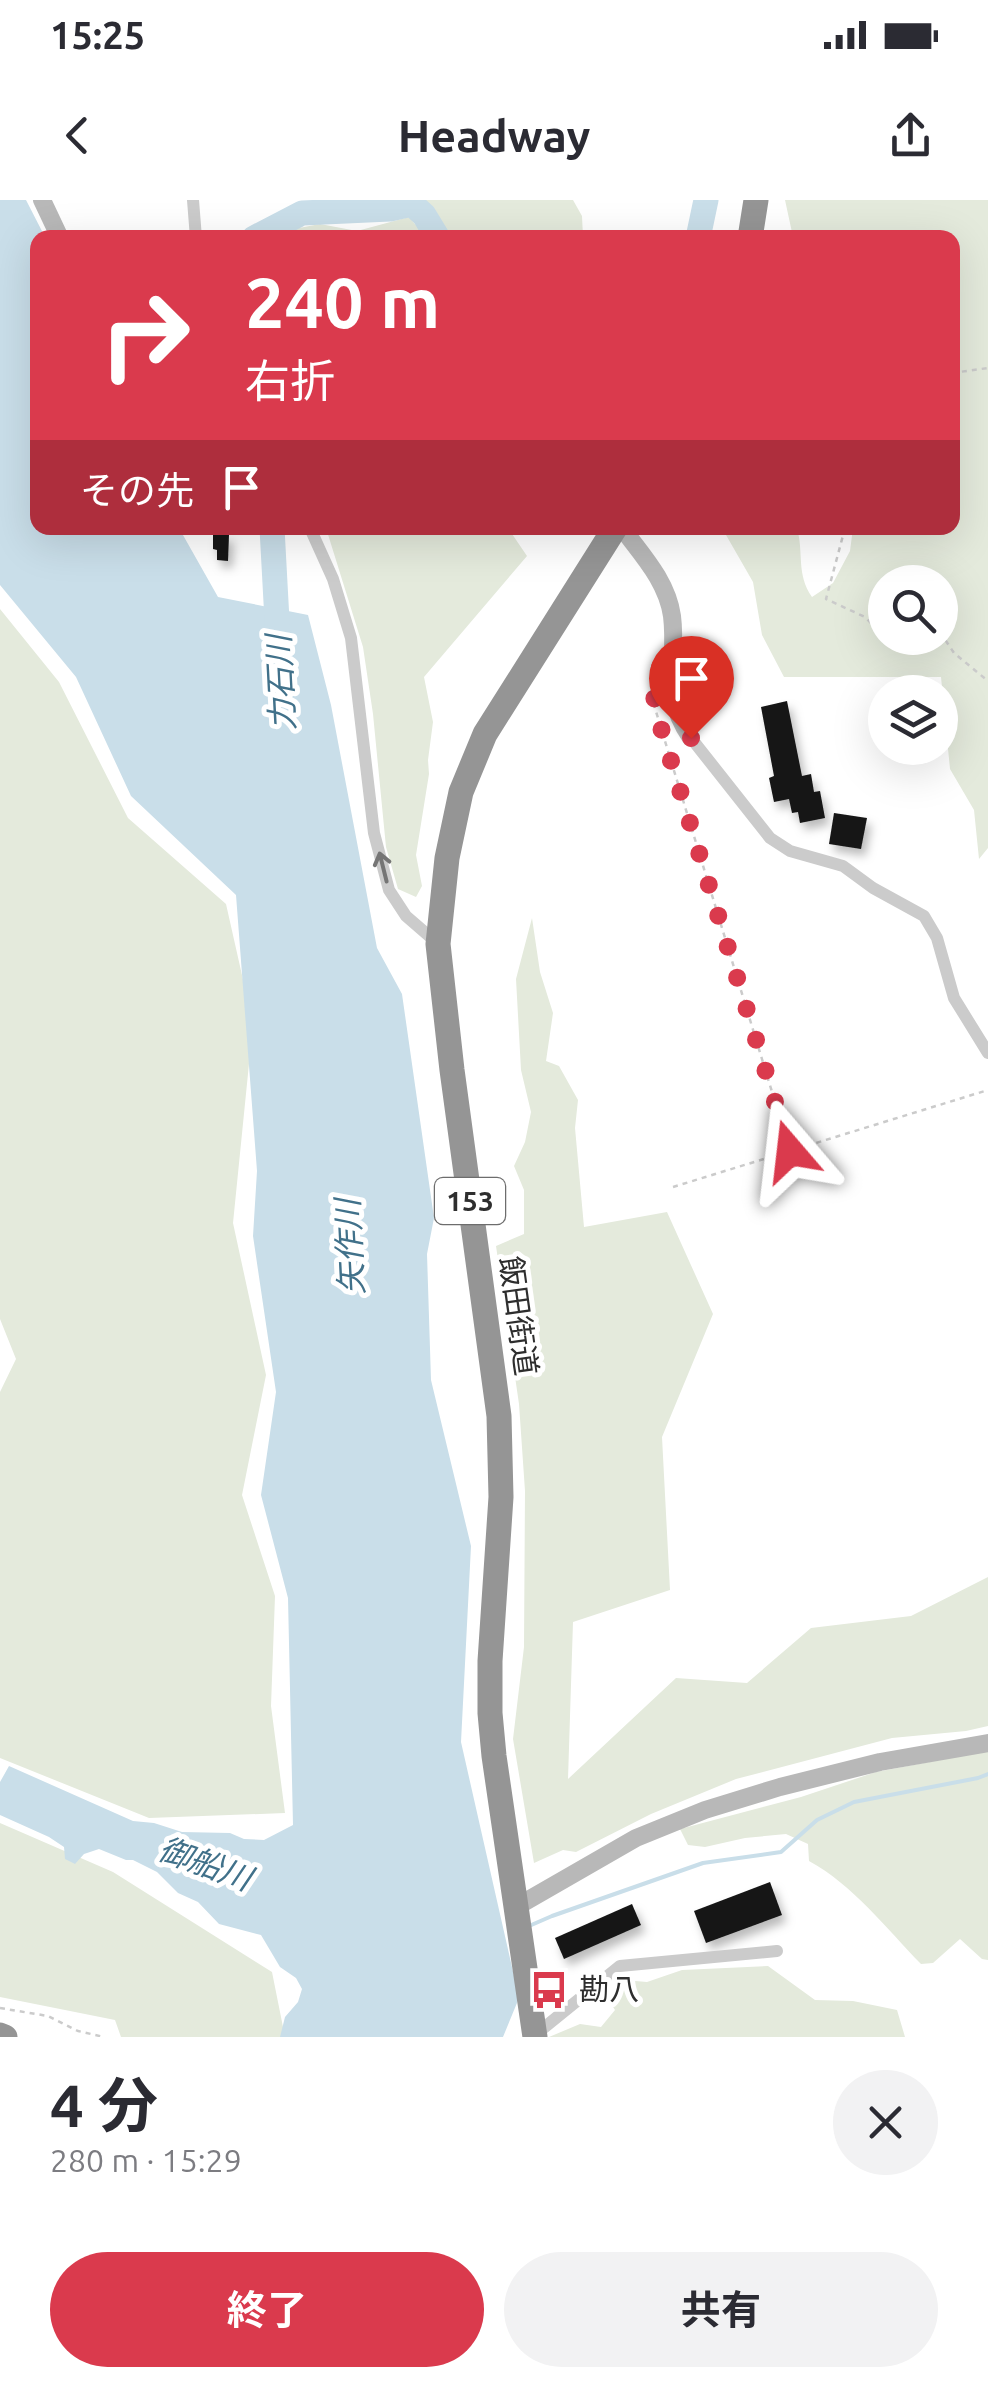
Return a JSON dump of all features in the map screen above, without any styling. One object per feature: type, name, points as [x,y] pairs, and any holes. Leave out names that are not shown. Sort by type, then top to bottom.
[{"type":"highway","points":[[751,230],[756,200]]},
{"type":"highway","name":"飯田街道","points":[[535,2036],[490,1713],[500,1497],[499,1416],[438,944],[454,825],[462,792],[485,734],[614,535]]},
{"type":"street","points":[[42,200],[56,230]]},
{"type":"street","points":[[193,200],[195,230]]},
{"type":"street","points":[[313,535],[333,579],[351,638],[374,833],[389,890],[406,916],[438,944]]},
{"type":"street","points":[[625,535],[646,559],[670,605],[673,700],[691,738],[770,838],[790,851],[843,866],[881,893],[924,916],[937,938],[954,998],[988,1053]]},
{"type":"street","points":[[517,1912],[636,1838],[706,1810],[880,1762],[988,1743]]},
{"type":"street","points":[[535,2036],[620,1966],[777,1951]]},
{"type":"path","points":[[960,372],[988,368]]},
{"type":"path","points":[[844,535],[826,599],[868,620]]},
{"type":"path","points":[[956,655],[988,681]]},
{"type":"path","points":[[671,659],[656,671],[654,705],[790,1151]]},
{"type":"path","points":[[672,1187],[988,1090]]},
{"type":"path","points":[[0,2008],[48,2016],[78,2032],[104,2037]]},
{"type":"shaded area","points":[[420,200],[573,200],[582,216],[583,230],[444,230]]},
{"type":"shaded area","points":[[785,200],[988,200],[988,848],[979,859],[974,810],[950,769],[950,765],[958,765],[958,675],[784,677],[762,635],[753,582],[726,535],[798,535],[802,572],[812,597],[833,583],[850,551],[852,535],[960,535],[960,230],[791,230]]},
{"type":"shaded area","points":[[409,217],[420,230],[361,230]]},
{"type":"shaded area","points":[[320,224],[352,230],[295,230]]},
{"type":"shaded area","points":[[328,535],[513,535],[527,556],[424,677],[433,722],[416,855],[422,886],[416,897],[398,889],[386,847],[363,647]]},
{"type":"shaded area","points":[[0,609],[59,682],[128,818],[226,904],[253,1024],[233,1223],[266,1375],[242,1495],[275,1596],[271,1706],[285,1813],[149,1818],[0,1758],[0,1392],[16,1359],[0,1319]]},
{"type":"shaded area","points":[[532,918],[540,972],[553,1013],[546,1061],[559,1066],[578,1100],[575,1128],[584,1227],[667,1212],[713,1314],[662,1437],[670,1590],[573,1622],[568,1779],[676,1678],[747,1683],[811,1628],[911,1616],[988,1577],[988,1726],[892,1738],[736,1779],[651,1814],[576,1852],[563,1850],[534,1863],[513,1739],[524,1647],[525,1491],[519,1404],[496,1246],[524,1234],[524,1190],[514,1166],[525,1142],[531,1112],[521,1070],[516,979]]},
{"type":"shaded area","points":[[988,1751],[988,1960],[960,1939],[933,1963],[921,1964],[855,1895],[809,1861],[808,1844],[786,1834],[705,1847],[688,1845],[680,1829],[801,1797],[876,1772]]},
{"type":"shaded area","points":[[0,1823],[113,1872],[272,1972],[285,2037],[121,2037],[115,2020],[0,1997]]},
{"type":"shaded area","points":[[768,1966],[815,2000],[853,2001],[897,2010],[905,2037],[549,2037],[580,2024],[601,2027],[615,2010],[608,1999],[624,1980],[647,1982],[682,1970]]},
{"type":"water","points":[[0,200],[26,200],[41,230],[30,230],[30,535],[183,535],[218,597],[308,615],[331,705],[377,948],[402,994],[434,1218],[427,1254],[431,1380],[471,1546],[461,1742],[519,1998],[503,2037],[280,2037],[285,2017],[298,2002],[302,1989],[296,1978],[280,1967],[261,1935],[219,1924],[198,1902],[178,1893],[157,1872],[133,1860],[99,1849],[84,1854],[75,1864],[65,1859],[64,1847],[49,1837],[0,1815],[0,1782],[9,1766],[133,1821],[182,1832],[230,1833],[244,1839],[264,1840],[293,1825],[288,1598],[261,1495],[276,1392],[253,1236],[257,1171],[236,895],[131,796],[76,677],[0,585]]},
{"type":"building","points":[[213,535],[229,535],[228,561],[217,560]]},
{"type":"building","points":[[787,701],[802,776],[811,774],[814,792],[820,791],[825,818],[800,823],[798,812],[792,813],[789,799],[774,802],[769,778],[774,776],[761,707]]},
{"type":"building","points":[[834,813],[867,818],[861,849],[829,844]]},
{"type":"building","points":[[770,1882],[782,1915],[706,1943],[694,1911]]},
{"type":"building","points":[[632,1904],[641,1925],[564,1959],[555,1938]]},
{"type":"waterway","name":"力石川","points":[[700,230],[706,200]]},
{"type":"waterway","name":"力石川","points":[[269,230],[302,213],[390,209],[412,204],[433,230]]},
{"type":"waterway","name":"力石川","points":[[272,535],[278,639]]},
{"type":"waterway","points":[[529,1926],[703,1863],[781,1852],[817,1820],[854,1802],[988,1774]]},
{"type":"place","name":"勘八","points":[[549,1990]]},
{"type":"route","points":[[691,738],[673,700],[671,659],[656,671],[654,705],[790,1151]]},
{"type":"water label","name":"矢作川","points":[[350,1247]]},
{"type":"water label","name":"御船川","points":[[205,1864]]}]
